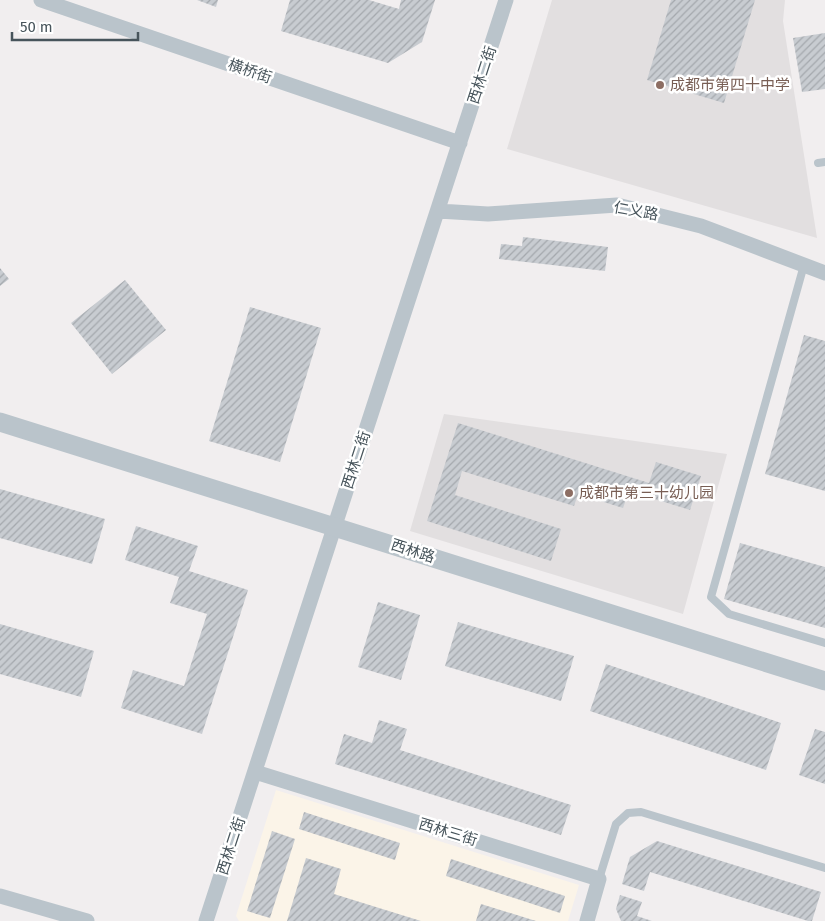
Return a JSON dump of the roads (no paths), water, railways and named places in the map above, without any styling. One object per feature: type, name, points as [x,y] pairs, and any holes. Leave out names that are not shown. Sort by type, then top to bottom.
[{"type":"street","name":"横桥街","points":[[41,0],[460,143]]},
{"type":"street","name":"西林二街","points":[[206,921],[506,0]]},
{"type":"street","name":"仁义路","points":[[438,211],[488,214],[617,205],[701,226],[825,273]]},
{"type":"street","name":"西林路","points":[[0,422],[825,681]]},
{"type":"street","name":"西林三街","points":[[255,772],[599,880]]},
{"type":"street","points":[[587,921],[599,880]]},
{"type":"street","points":[[0,896],[87,921]]},
{"type":"lane","points":[[804,265],[711,597],[729,614],[825,643]]},
{"type":"lane","points":[[599,880],[616,824],[628,813],[641,812],[825,868]]},
{"type":"place","name":"成都市第四十中学","points":[[660,85]]},
{"type":"place","name":"成都市第三十幼儿园","points":[[569,493]]}]
